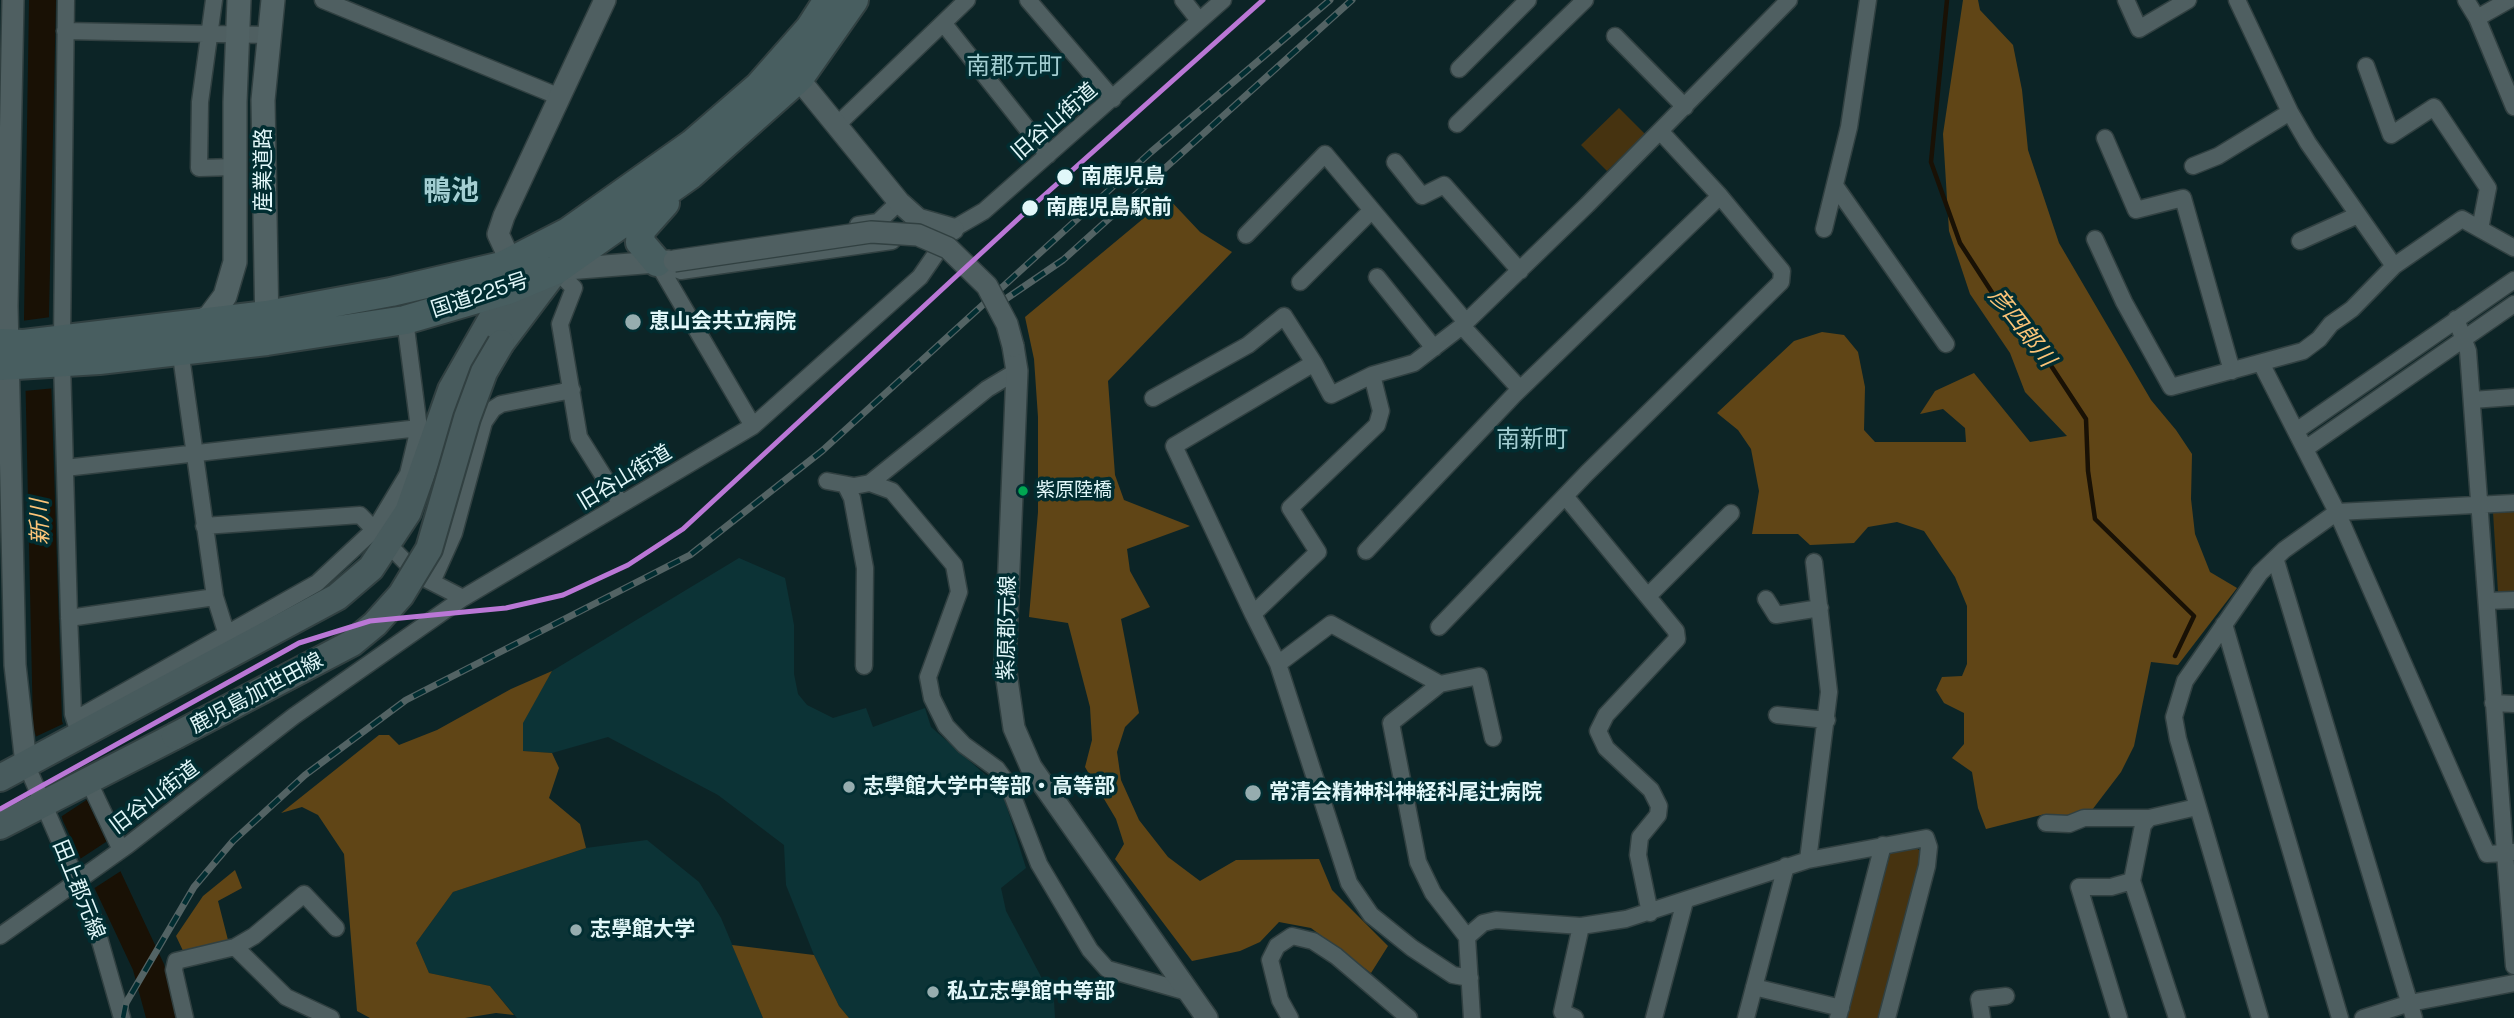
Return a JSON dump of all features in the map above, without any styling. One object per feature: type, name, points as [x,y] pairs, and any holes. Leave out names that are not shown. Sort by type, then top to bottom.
[{"type":"highway","name":"国道225号","points":[[10,355],[58,351],[180,349],[267,328],[391,292],[507,273],[556,270],[690,175],[854,0]]},
{"type":"highway","name":"国道225号","points":[[58,351],[197,324],[267,328],[404,320],[507,273],[692,144],[760,86],[791,69],[824,1]]},
{"type":"highway","points":[[666,262],[640,242],[641,230],[690,175]]},
{"type":"main road","name":"産業道路","points":[[197,324],[210,316],[225,296],[235,262],[236,35],[239,0]]},
{"type":"main road","name":"産業道路","points":[[267,328],[262,186],[263,100],[272,0]]},
{"type":"main road","name":"鹿児島加世田線","points":[[0,826],[352,643],[375,624],[401,595],[429,549],[467,418],[484,372],[501,343],[556,270]]},
{"type":"main road","points":[[0,778],[74,732],[337,597],[370,568],[382,536],[419,486],[451,390],[507,273]]},
{"type":"street","points":[[12,0],[10,355],[6,514],[7,669],[29,762]]},
{"type":"street","points":[[66,0],[58,351],[74,732],[227,635],[317,583],[382,536],[408,474],[419,428],[404,320]]},
{"type":"street","points":[[214,0],[200,102],[199,168],[235,167]]},
{"type":"street","points":[[323,0],[559,97]]},
{"type":"street","points":[[507,273],[498,234],[605,0]]},
{"type":"street","points":[[838,124],[967,0]]},
{"type":"street","points":[[1028,0],[1113,99]]},
{"type":"street","points":[[1183,0],[1198,19]]},
{"type":"street","name":"旧谷山街道","points":[[0,936],[121,850],[294,716],[463,598],[752,426],[920,277],[953,229],[984,211],[1113,99],[1198,19],[1223,0]]},
{"type":"street","points":[[1459,69],[1528,0]]},
{"type":"street","points":[[1457,124],[1585,0]]},
{"type":"street","points":[[1153,398],[1248,345],[1284,316],[1331,396],[1372,376],[1414,363],[1464,324],[1520,271],[1788,0]]},
{"type":"street","points":[[1824,229],[1849,127],[1868,0]]},
{"type":"street","points":[[2126,0],[2139,29],[2188,0]]},
{"type":"street","points":[[2237,0],[2290,112],[2394,266]]},
{"type":"street","points":[[2466,0],[2477,18],[2514,107]]},
{"type":"street","points":[[2477,18],[2509,0]]},
{"type":"street","points":[[944,24],[1048,155]]},
{"type":"street","points":[[65,31],[269,35]]},
{"type":"street","points":[[1615,36],[1685,107]]},
{"type":"street","points":[[2366,66],[2391,135],[2434,107],[2488,188],[2480,229]]},
{"type":"street","points":[[791,69],[899,202],[918,219],[953,229]]},
{"type":"street","points":[[2193,166],[2218,156],[2290,112]]},
{"type":"street","points":[[1439,627],[1565,496],[1781,282],[1782,271],[1720,196],[1660,131]]},
{"type":"street","points":[[2105,138],[2136,210],[2183,198],[2232,371]]},
{"type":"street","points":[[1246,235],[1325,154],[1520,389]]},
{"type":"street","points":[[1395,162],[1422,196],[1444,185],[1520,271]]},
{"type":"street","points":[[1836,187],[1945,344]]},
{"type":"street","points":[[1366,551],[1520,389],[1720,196]]},
{"type":"street","points":[[666,262],[672,254],[878,222],[899,202]]},
{"type":"street","points":[[1300,282],[1372,210]]},
{"type":"street","points":[[2300,241],[2358,215]]},
{"type":"street","points":[[556,270],[666,262],[681,271],[884,241],[910,241],[918,219]]},
{"type":"street","points":[[2095,239],[2124,302],[2171,387],[2303,351],[2319,339],[2331,324],[2352,309],[2394,266],[2462,219],[2514,248]]},
{"type":"street","name":"紫原郡元線","points":[[666,262],[871,232],[918,235],[948,248],[987,286],[1003,315],[1013,346],[1017,371],[1004,666],[1014,728],[1031,766],[1207,1018]]},
{"type":"street","points":[[769,239],[771,258]]},
{"type":"street","points":[[666,262],[752,426]]},
{"type":"street","points":[[556,270],[574,288],[560,324],[579,437],[621,504]]},
{"type":"street","points":[[1377,277],[1434,348]]},
{"type":"street","points":[[2296,431],[2514,280]]},
{"type":"street","points":[[2305,449],[2514,304]]},
{"type":"street","points":[[2456,319],[2464,340],[2482,506],[2494,703],[2510,853],[2514,966]]},
{"type":"street","points":[[180,349],[215,597],[227,635]]},
{"type":"street","points":[[1314,363],[1174,446],[1278,664],[1349,883],[1371,915],[1412,948],[1453,975],[1470,978]]},
{"type":"street","points":[[2261,363],[2337,512],[2487,854],[2510,853]]},
{"type":"street","points":[[870,483],[987,389],[1017,371]]},
{"type":"street","points":[[1253,614],[1318,552],[1290,508],[1377,425],[1381,411],[1372,376]]},
{"type":"street","points":[[432,582],[454,533],[484,422],[493,409],[500,404],[572,390]]},
{"type":"street","points":[[2472,400],[2514,397]]},
{"type":"street","points":[[65,468],[419,428]]},
{"type":"street","points":[[827,481],[846,486],[870,483],[892,491],[954,565],[959,592],[950,624],[928,677],[932,698],[946,726],[964,745],[997,769],[1008,784],[1039,863],[1090,950],[1107,969],[1157,986],[1191,993]]},
{"type":"street","points":[[846,486],[852,498],[865,568],[864,666]]},
{"type":"street","points":[[1565,496],[1676,631],[1677,639],[1606,715],[1598,731],[1606,748],[1650,789],[1659,806],[1658,815],[1640,837],[1638,855],[1650,913]]},
{"type":"street","points":[[2260,1018],[2197,807],[2174,717],[2185,681],[2260,573],[2276,561],[2284,550],[2337,512],[2514,503]]},
{"type":"street","points":[[1648,596],[1731,513]]},
{"type":"street","points":[[204,526],[360,515],[418,575],[463,598]]},
{"type":"street","points":[[2276,561],[2412,1010]]},
{"type":"street","points":[[1808,860],[1829,692],[1814,562]]},
{"type":"street","points":[[69,618],[215,597]]},
{"type":"street","points":[[1766,599],[1776,615],[1820,608]]},
{"type":"street","points":[[2487,601],[2514,600]]},
{"type":"street","points":[[1278,664],[1331,624],[1440,684]]},
{"type":"street","points":[[2224,624],[2340,1018]]},
{"type":"street","points":[[1472,1018],[1467,937],[1433,893],[1418,862],[1391,723],[1440,684],[1479,676],[1493,738]]},
{"type":"street","points":[[2494,703],[2514,704]]},
{"type":"street","points":[[1777,715],[1827,720]]},
{"type":"street","name":"田上郡元線","points":[[29,762],[43,803],[80,879],[122,1018]]},
{"type":"street","points":[[86,782],[121,850]]},
{"type":"street","points":[[2046,823],[2069,824],[2084,818],[2149,818],[2197,807]]},
{"type":"street","points":[[2149,818],[2143,825],[2132,881],[2177,1018]]},
{"type":"street","points":[[1467,937],[1483,923],[1496,920],[1581,926],[1650,913],[1808,860],[1926,838],[1929,847],[1927,866],[1887,1018]]},
{"type":"street","points":[[1754,987],[1839,1013],[1884,845]]},
{"type":"street","points":[[1746,1018],[1786,866]]},
{"type":"street","points":[[2119,1018],[2079,887],[2111,887],[2132,881]]},
{"type":"street","points":[[185,1018],[174,970],[176,961],[235,947],[254,936],[304,894],[336,929]]},
{"type":"street","points":[[1654,1018],[1685,901]]},
{"type":"street","points":[[1566,1016],[1581,926]]},
{"type":"street","points":[[1290,1018],[1280,1000],[1270,960],[1277,946],[1292,936],[1313,941],[1336,956],[1402,1015]]},
{"type":"street","points":[[235,947],[286,996],[331,1018]]},
{"type":"street","points":[[2363,1018],[2412,1010],[2514,983]]},
{"type":"street","points":[[1982,1018],[1979,999],[2007,996]]},
{"type":"shaded area","points":[[1963,0],[1978,0],[1980,10],[2013,45],[2022,90],[2028,150],[2059,243],[2151,400],[2192,454],[2191,499],[2195,534],[2210,572],[2237,588],[2178,665],[2151,662],[2134,746],[2121,772],[2092,810],[2079,818],[2045,814],[1986,829],[1978,808],[1972,772],[1952,758],[1964,744],[1964,713],[1944,703],[1936,690],[1942,677],[1962,676],[1967,664],[1967,606],[1955,577],[1924,531],[1897,522],[1868,527],[1854,543],[1810,545],[1798,534],[1752,534],[1759,491],[1751,449],[1738,430],[1717,413],[1794,341],[1822,332],[1844,335],[1858,352],[1865,387],[1864,430],[1875,442],[1966,442],[1965,428],[1943,409],[1920,414],[1935,391],[1974,373],[2030,442],[2067,436],[2025,392],[2010,353],[1970,294],[1949,231],[1943,134]]},
{"type":"shaded area","points":[[1619,108],[1645,134],[1607,171],[1581,145]]},
{"type":"shaded area","points":[[1168,198],[1200,232],[1232,252],[1108,381],[1115,475],[1124,500],[1190,526],[1127,549],[1130,571],[1150,607],[1121,619],[1139,713],[1125,727],[1117,752],[1121,780],[1139,820],[1168,857],[1200,881],[1236,860],[1319,859],[1332,890],[1388,946],[1371,973],[1311,928],[1279,922],[1260,942],[1240,951],[1192,961],[1115,859],[1124,844],[1116,819],[1085,767],[1092,740],[1090,707],[1068,623],[1029,617],[1038,512],[1038,417],[1034,359],[1025,317]]},
{"type":"shaded area","points":[[2514,510],[2514,592],[2498,592],[2493,512]]},
{"type":"shaded area","name":"志學館大学中等部・高等部","points":[[739,558],[785,578],[794,625],[794,674],[798,694],[807,705],[833,718],[866,708],[873,727],[925,708],[931,727],[989,778],[1004,798],[1026,868],[1001,888],[1006,911],[1054,1001],[1055,1018],[849,1018],[839,1006],[814,955],[786,885],[784,845],[718,795],[608,737],[552,753],[523,751],[522,723],[552,671]]},
{"type":"shaded area","points":[[552,671],[523,723],[523,751],[552,753],[559,768],[549,798],[580,824],[586,848],[453,892],[416,943],[429,973],[490,986],[514,1015],[496,1013],[465,1018],[370,1018],[357,1011],[344,854],[318,815],[302,807],[281,813],[379,735],[389,735],[399,745],[437,730],[511,689]]},
{"type":"shaded area","name":"志學館大学","points":[[647,840],[699,882],[721,918],[763,1018],[517,1018],[490,986],[429,973],[416,943],[453,892],[586,848]]},
{"type":"shaded area","points":[[1913,846],[1922,852],[1882,1018],[1845,1018],[1891,851]]},
{"type":"shaded area","points":[[235,870],[242,888],[218,901],[229,944],[185,955],[176,936],[203,896]]},
{"type":"shaded area","points":[[732,945],[814,955],[839,1006],[849,1018],[763,1018]]},
{"type":"water","name":"新川","points":[[29,0],[56,0],[49,314],[62,721],[87,800],[164,964],[177,1018],[146,1018],[133,970],[63,821],[33,727],[24,318]]},
{"type":"pier","points":[[51,317],[56,388],[24,391],[21,321]]},
{"type":"pier","points":[[65,723],[88,799],[59,818],[35,737]]},
{"type":"pier","points":[[109,840],[124,869],[93,889],[80,859]]},
{"type":"waterway","name":"彦四郎川","points":[[1947,0],[1931,162],[1960,243],[1993,294],[2027,329],[2086,419],[2088,471],[2095,519],[2194,616],[2175,656]]},
{"type":"railway","points":[[123,1018],[126,1003],[194,887],[233,841],[305,775],[406,700],[690,555],[822,451],[1151,152],[1330,0]]},
{"type":"railway","points":[[991,309],[1063,260],[1352,0]]},
{"type":"transit line","points":[[0,809],[299,643],[370,621],[506,608],[563,595],[628,565],[683,529],[1030,208],[1263,0]]},
{"type":"place","name":"南鹿児島","points":[[1065,177]]},
{"type":"place","name":"南鹿児島駅前","points":[[1030,208]]},
{"type":"place","name":"恵山会共立病院","points":[[633,322]]},
{"type":"place","name":"紫原陸橋","points":[[1023,491]]},
{"type":"place","name":"志學館大学中等部・高等部","points":[[849,787]]},
{"type":"place","name":"常清会精神科神経科尾辻病院","points":[[1253,793]]},
{"type":"place","name":"志學館大学","points":[[576,930]]},
{"type":"place","name":"私立志學館中等部","points":[[933,992]]},
{"type":"district","name":"南郡元町","points":[[1014,67]]},
{"type":"district","name":"鴨池","points":[[451,192]]},
{"type":"district","name":"南新町","points":[[1532,440]]}]
